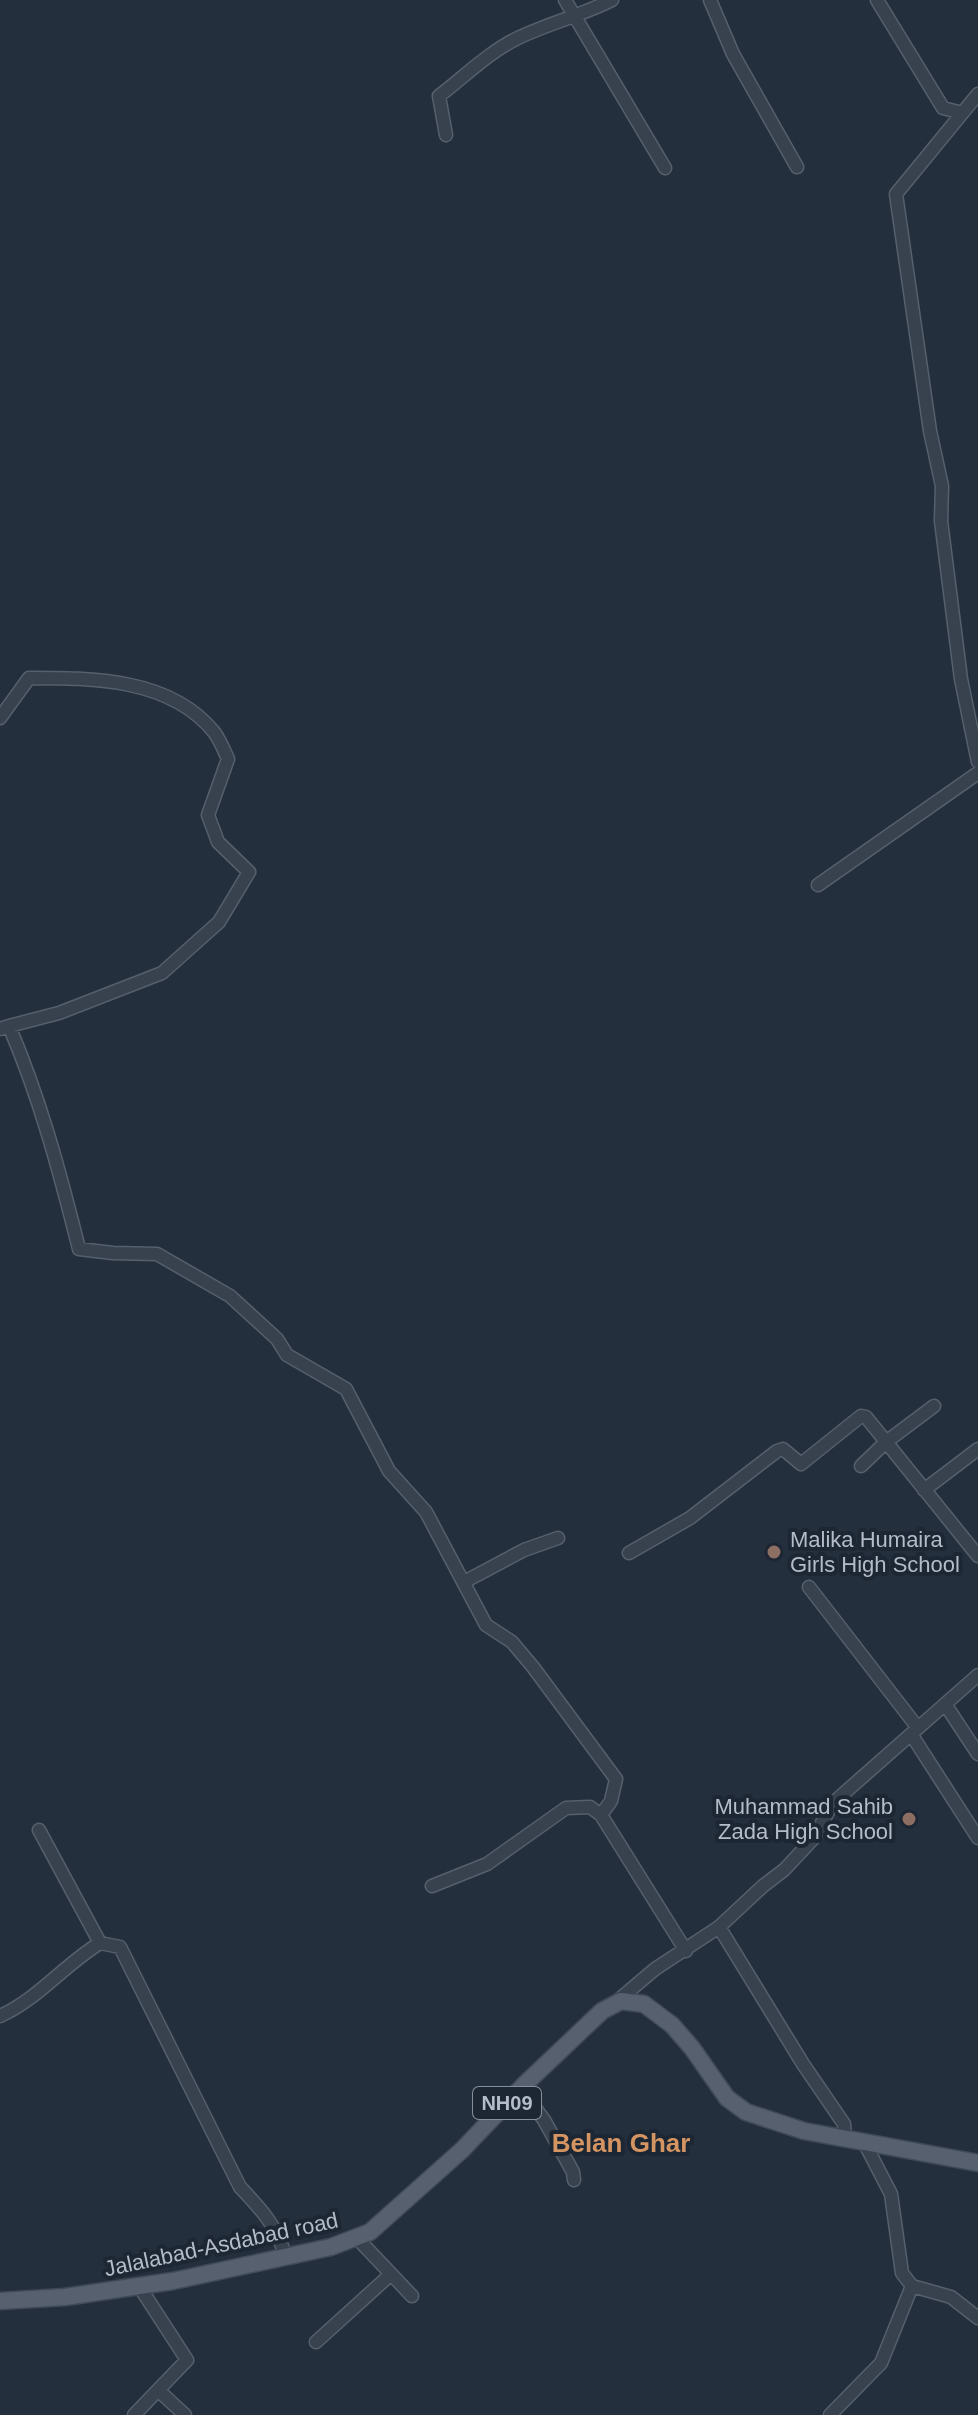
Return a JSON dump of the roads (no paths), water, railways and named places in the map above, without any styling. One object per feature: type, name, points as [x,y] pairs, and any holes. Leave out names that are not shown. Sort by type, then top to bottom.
[{"type":"main road","points":[[612,2005],[621,2001],[644,2004],[672,2025],[727,2098],[746,2112],[804,2131],[978,2163]]},
{"type":"main road","name":"Jalalabad-Asdabad road","points":[[0,2301],[65,2297],[173,2281],[331,2247],[370,2232],[462,2150],[521,2089],[612,2005]]},
{"type":"street","points":[[565,0],[665,168]]},
{"type":"street","points":[[446,135],[439,96],[519,37],[612,0]]},
{"type":"street","points":[[710,0],[733,54],[797,167]]},
{"type":"street","points":[[877,0],[943,108],[962,113]]},
{"type":"street","points":[[978,94],[896,194],[930,431],[942,486],[941,521],[961,679],[978,762]]},
{"type":"street","points":[[0,718],[29,678],[97,678],[151,690],[193,711],[216,734],[228,759],[208,815],[218,842],[249,872],[219,922],[162,973],[59,1013],[5,1027],[34,1092],[61,1177],[79,1249],[157,1254],[230,1296],[277,1339],[287,1355],[346,1389],[389,1471],[426,1512],[486,1625],[512,1642],[616,1779],[611,1801],[601,1815]]},
{"type":"street","points":[[818,885],[978,773]]},
{"type":"street","points":[[861,1466],[886,1442],[934,1406]]},
{"type":"street","points":[[629,1553],[690,1518],[783,1449],[801,1464],[861,1416],[866,1417],[978,1556]]},
{"type":"street","points":[[924,1490],[978,1449]]},
{"type":"street","points":[[464,1582],[524,1550],[558,1538]]},
{"type":"street","points":[[809,1587],[915,1731],[978,1838]]},
{"type":"street","points":[[612,2005],[655,1969],[719,1927],[784,1870],[813,1839],[833,1803],[978,1675]]},
{"type":"street","points":[[945,1704],[978,1754]]},
{"type":"street","points":[[432,1886],[487,1864],[566,1808],[590,1807],[601,1815],[686,1951]]},
{"type":"street","points":[[39,1830],[100,1943]]},
{"type":"street","points":[[719,1927],[803,2064],[844,2124],[845,2138]]},
{"type":"street","points":[[0,2016],[19,2007],[75,1959],[100,1943],[120,1947],[240,2187],[263,2211],[280,2236],[285,2256]]},
{"type":"street","points":[[521,2089],[544,2120],[573,2172],[574,2180]]},
{"type":"street","points":[[864,2142],[891,2194],[902,2273],[912,2286],[951,2297],[978,2318]]},
{"type":"street","points":[[356,2237],[412,2296]]},
{"type":"street","points":[[316,2342],[390,2275]]},
{"type":"street","points":[[134,2415],[187,2360],[139,2286]]},
{"type":"street","points":[[830,2415],[881,2363],[912,2286]]},
{"type":"street","points":[[158,2390],[185,2415]]},
{"type":"place","name":"Malika Humaira Girls High School","points":[[774,1552]]},
{"type":"place","name":"Muhammad Sahib Zada High School","points":[[909,1819]]},
{"type":"district","name":"Belan Ghar","points":[[621,2143]]}]
